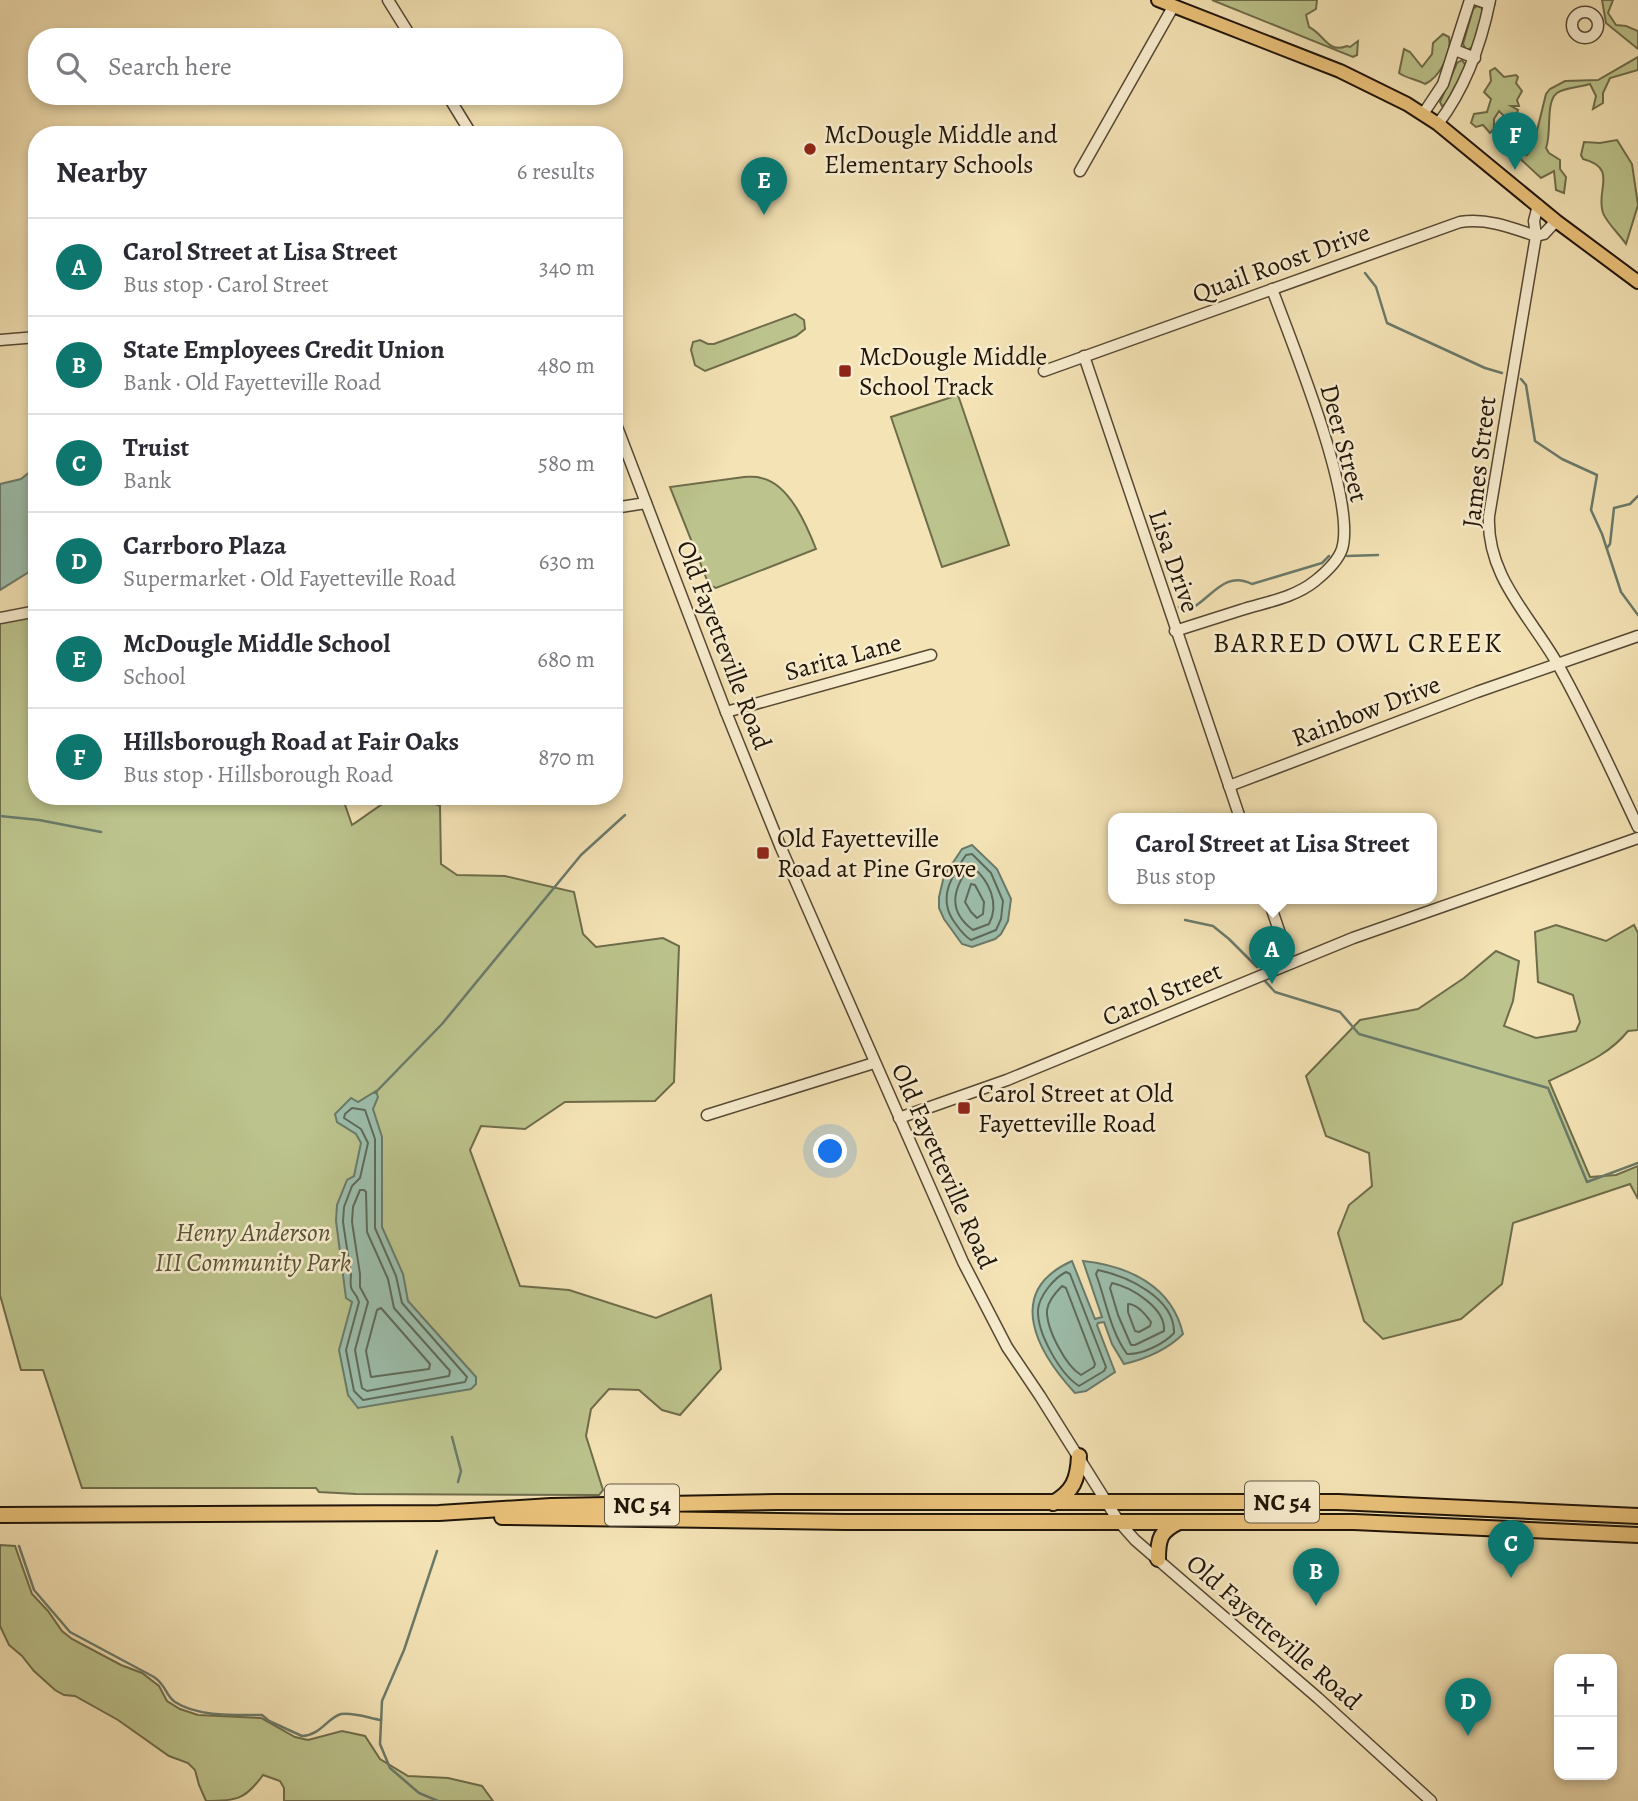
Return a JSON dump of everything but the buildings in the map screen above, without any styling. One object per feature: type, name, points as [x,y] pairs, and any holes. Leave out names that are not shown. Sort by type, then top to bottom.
[{"type":"highway","points":[[1053,1503],[1073,1487],[1079,1456]]},
{"type":"highway","name":"NC 54","points":[[0,1515],[439,1513],[551,1506],[776,1502],[1108,1502],[1379,1503],[1638,1516]]},
{"type":"highway","name":"NC 54","points":[[439,1513],[490,1517],[845,1522],[1354,1522],[1638,1535]]},
{"type":"highway","points":[[1157,1559],[1158,1538],[1180,1522]]},
{"type":"main road","points":[[1158,0],[1340,71],[1423,114],[1556,221],[1638,282]]},
{"type":"street","points":[[388,0],[405,28]]},
{"type":"street","points":[[1423,114],[1443,84],[1470,0]]},
{"type":"street","points":[[1438,124],[1457,95],[1475,58],[1490,2],[1477,0]]},
{"type":"street","points":[[1588,12],[1591,0]]},
{"type":"street","points":[[1080,171],[1173,6]]},
{"type":"street","points":[[1455,50],[1475,58]]},
{"type":"street","points":[[454,105],[466,126]]},
{"type":"street","name":"James Street","points":[[1538,205],[1534,221],[1536,236],[1500,442],[1488,530],[1493,554],[1510,592],[1557,664],[1638,827]]},
{"type":"street","name":"Quail Roost Drive","points":[[1044,371],[1460,222],[1474,220],[1499,223],[1536,236]]},
{"type":"street","points":[[1536,236],[1544,234],[1556,221]]},
{"type":"street","name":"Deer Street","points":[[1175,631],[1291,596],[1316,581],[1341,550],[1343,515],[1333,467],[1311,395],[1272,289]]},
{"type":"street","points":[[0,340],[28,338]]},
{"type":"street","name":"Lisa Drive","points":[[1084,356],[1238,813]]},
{"type":"street","name":"Old Fayetteville Road","points":[[623,443],[781,848],[963,1262],[1017,1364],[1079,1456],[1119,1522],[1135,1540],[1309,1690],[1431,1801]]},
{"type":"street","points":[[623,507],[646,503]]},
{"type":"street","points":[[0,618],[28,613]]},
{"type":"street","name":"Rainbow Drive","points":[[1229,786],[1638,636]]},
{"type":"street","name":"Sarita Lane","points":[[726,712],[931,655]]},
{"type":"street","name":"Carol Street","points":[[900,1118],[1007,1080],[1365,933],[1638,838]]},
{"type":"street","points":[[1270,904],[1290,963]]},
{"type":"street","points":[[707,1115],[874,1063]]},
{"type":"green space","points":[[1212,0],[1317,0],[1316,9],[1306,15],[1309,27],[1335,47],[1350,47],[1358,41],[1357,55],[1353,57]]},
{"type":"green space","points":[[1602,0],[1613,0],[1608,13],[1616,25],[1638,31],[1638,49],[1606,23]]},
{"type":"green space","points":[[1481,7],[1483,12],[1474,47],[1466,50],[1463,44],[1473,9]]},
{"type":"green space","points":[[1443,34],[1449,37],[1449,50],[1436,76],[1425,84],[1399,73],[1404,49],[1410,52],[1422,67],[1432,54],[1433,43]]},
{"type":"green space","points":[[1638,57],[1638,70],[1610,78],[1603,93],[1603,103],[1593,109],[1596,96],[1590,84],[1564,90],[1553,97],[1546,148],[1560,160],[1560,169],[1566,177],[1564,193],[1556,190],[1554,171],[1541,178],[1514,153],[1514,150],[1527,155],[1533,147],[1546,94],[1550,89],[1565,81],[1598,80]]},
{"type":"green space","points":[[1462,60],[1466,66],[1442,106],[1440,102],[1457,63]]},
{"type":"green space","points":[[1495,68],[1504,77],[1516,75],[1516,83],[1522,91],[1517,100],[1519,106],[1511,106],[1518,110],[1513,125],[1499,111],[1494,119],[1494,129],[1490,133],[1483,125],[1476,127],[1471,123],[1474,114],[1487,112],[1491,99],[1484,92],[1491,81],[1490,71]]},
{"type":"green space","points":[[1617,140],[1632,164],[1638,205],[1626,244],[1603,213],[1601,205],[1604,181],[1600,168],[1583,159],[1581,155],[1584,142]]},
{"type":"green space","points":[[795,314],[804,320],[805,329],[796,336],[705,371],[695,365],[691,350],[693,342],[700,340],[714,344]]},
{"type":"green space","points":[[958,395],[1009,545],[942,567],[891,417]]},
{"type":"green space","points":[[759,477],[780,488],[796,507],[816,549],[716,588],[709,585],[670,487]]},
{"type":"green space","name":"Henry Anderson III Community Park","points":[[28,617],[28,805],[345,805],[352,825],[381,805],[438,805],[440,806],[441,864],[457,875],[505,876],[574,892],[583,934],[596,947],[663,938],[679,946],[674,1082],[655,1101],[565,1102],[525,1129],[481,1126],[470,1150],[520,1286],[569,1290],[656,1318],[711,1295],[721,1369],[680,1415],[662,1410],[639,1390],[609,1389],[591,1409],[586,1436],[603,1490],[599,1495],[356,1494],[319,1492],[316,1488],[82,1488],[43,1370],[21,1370],[0,1295],[0,622]]},
{"type":"green space","points":[[1556,925],[1606,941],[1634,925],[1638,933],[1638,1030],[1628,1031],[1602,1054],[1549,1081],[1590,1177],[1616,1175],[1638,1166],[1638,1199],[1630,1184],[1513,1223],[1502,1284],[1461,1319],[1383,1339],[1364,1321],[1338,1233],[1349,1205],[1372,1186],[1369,1153],[1326,1136],[1306,1076],[1360,1020],[1418,1009],[1464,978],[1496,951],[1519,961],[1513,1001],[1504,1026],[1536,1038],[1576,1031],[1580,1022],[1573,995],[1538,982],[1535,932]]},
{"type":"green space","points":[[0,1545],[15,1546],[32,1594],[62,1631],[121,1665],[142,1673],[159,1686],[167,1701],[180,1709],[198,1715],[261,1718],[295,1737],[308,1740],[342,1731],[365,1736],[380,1759],[408,1776],[448,1778],[482,1786],[493,1801],[284,1801],[284,1788],[280,1781],[263,1775],[251,1790],[239,1797],[206,1801],[195,1770],[188,1763],[169,1756],[118,1720],[75,1696],[64,1695],[55,1690],[9,1645],[0,1626]]},
{"type":"water","points":[[28,473],[28,573],[0,590],[0,484],[21,479]]},
{"type":"water","points":[[972,845],[997,869],[1011,899],[1008,921],[1001,934],[995,939],[972,947],[962,944],[944,919],[939,908],[939,897],[944,876],[962,849]]},
{"type":"water","points":[[376,1091],[378,1097],[373,1109],[382,1137],[382,1227],[403,1274],[408,1301],[476,1377],[476,1384],[471,1389],[358,1408],[348,1395],[339,1350],[352,1302],[346,1298],[336,1221],[337,1205],[347,1180],[354,1176],[361,1143],[356,1134],[337,1122],[335,1114],[351,1098],[358,1102]]},
{"type":"water","points":[[1072,1261],[1095,1319],[1102,1317],[1083,1261],[1116,1268],[1146,1281],[1169,1303],[1183,1334],[1155,1353],[1124,1364],[1112,1344],[1104,1322],[1098,1323],[1115,1372],[1086,1391],[1075,1393],[1049,1360],[1040,1342],[1034,1324],[1033,1306],[1038,1289],[1051,1274]]},
{"type":"waterway","points":[[1365,273],[1376,287],[1387,323],[1485,368],[1502,373]]},
{"type":"waterway","points":[[1521,379],[1526,385],[1535,441],[1562,459],[1597,475],[1591,510],[1621,592],[1638,615]]},
{"type":"waterway","points":[[1607,548],[1610,544],[1614,508],[1630,504],[1638,496]]},
{"type":"waterway","points":[[1347,556],[1378,555]]},
{"type":"waterway","points":[[1179,607],[1189,610],[1219,587],[1234,580],[1252,584],[1322,563],[1329,556]]},
{"type":"waterway","points":[[375,1093],[442,1024],[581,855],[625,815]]},
{"type":"waterway","points":[[0,816],[39,820],[101,832]]},
{"type":"waterway","points":[[1185,920],[1213,926],[1257,967]]},
{"type":"waterway","points":[[1265,981],[1275,992],[1340,1012],[1359,1034],[1548,1088],[1587,1182],[1638,1163]]},
{"type":"waterway","points":[[452,1437],[461,1471],[458,1482]]},
{"type":"waterway","points":[[19,1546],[34,1590],[70,1632],[154,1677],[172,1699],[184,1707],[217,1714],[262,1715],[302,1736],[314,1733],[341,1714],[356,1714],[381,1720]]},
{"type":"waterway","points":[[437,1551],[404,1650],[382,1701],[380,1744],[390,1768],[419,1793],[438,1801]]},
{"type":"place","name":"McDougle Middle and Elementary Schools","points":[[810,149]]},
{"type":"place","name":"Hillsborough Road at Fair Oaks","points":[[1515,170]]},
{"type":"place","name":"McDougle Middle School","points":[[764,215]]},
{"type":"place","name":"McDougle Middle School Track","points":[[845,371]]},
{"type":"place","name":"Old Fayetteville Road at Pine Grove","points":[[763,853]]},
{"type":"place","name":"Carol Street at Lisa Street","points":[[1272,984]]},
{"type":"place","name":"Carol Street at Old Fayetteville Road","points":[[964,1108]]},
{"type":"place","name":"Truist","points":[[1511,1578]]},
{"type":"place","name":"State Employees Credit Union","points":[[1316,1606]]},
{"type":"place","name":"Carrboro Plaza","points":[[1468,1736]]},
{"type":"district","name":"BARRED OWL CREEK","points":[[1358,643]]}]
